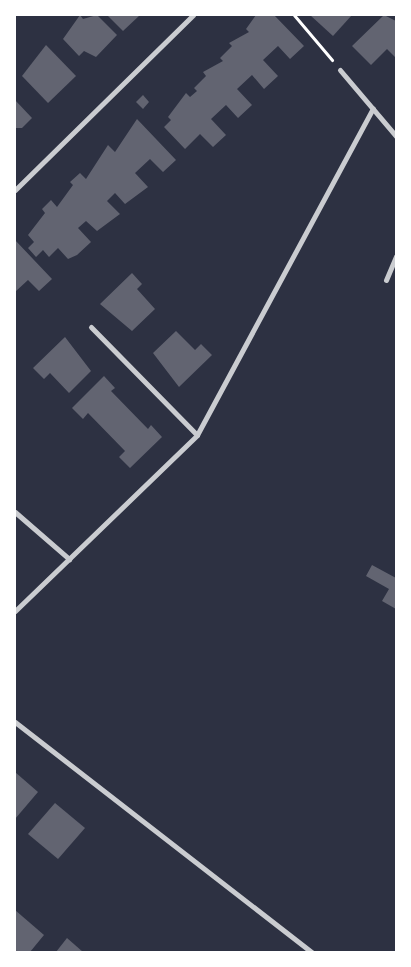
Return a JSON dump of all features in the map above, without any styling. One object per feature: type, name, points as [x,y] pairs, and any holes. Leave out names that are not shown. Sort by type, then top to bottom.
[{"type":"street","points":[[15,190],[193,15]]},
{"type":"street","points":[[340,70],[396,136]]},
{"type":"street","points":[[15,611],[197,435],[373,108]]},
{"type":"street","points":[[386,280],[396,256]]},
{"type":"street","points":[[91,327],[197,435]]},
{"type":"street","points":[[15,512],[69,559]]},
{"type":"street","points":[[15,722],[312,952]]},
{"type":"path","points":[[294,15],[340,70]]},
{"type":"building","points":[[80,15],[83,19],[97,15],[117,35],[96,57],[84,51],[79,56],[63,39]]},
{"type":"building","points":[[107,15],[140,15],[123,31]]},
{"type":"building","points":[[256,15],[274,15],[304,46],[290,59],[278,46],[263,60],[278,76],[264,89],[252,75],[237,89],[252,105],[238,118],[226,105],[211,119],[226,135],[213,147],[200,134],[185,149],[164,127],[171,120],[168,117],[186,93],[190,97],[197,91],[194,88],[206,76],[203,72],[223,61],[220,58],[232,46],[229,43],[249,32],[246,29]]},
{"type":"building","points":[[310,15],[352,15],[333,36]]},
{"type":"building","points":[[384,15],[396,21],[396,58],[387,49],[371,65],[352,46]]},
{"type":"building","points":[[46,45],[76,76],[48,103],[22,76]]},
{"type":"building","points":[[143,95],[149,102],[143,109],[136,102]]},
{"type":"building","points":[[15,100],[32,118],[22,128],[15,128]]},
{"type":"building","points":[[137,119],[176,160],[163,172],[150,159],[135,173],[148,187],[125,204],[115,193],[107,201],[120,214],[97,231],[86,221],[78,228],[91,242],[77,255],[68,259],[58,248],[49,257],[43,250],[36,257],[28,248],[34,242],[28,235],[45,213],[42,209],[51,200],[57,207],[73,185],[70,182],[80,173],[86,179],[108,145],[115,152]]},
{"type":"building","points":[[15,240],[52,279],[39,291],[28,280],[15,292]]},
{"type":"building","points":[[132,273],[142,284],[137,289],[155,309],[132,331],[100,304]]},
{"type":"building","points":[[176,331],[195,350],[201,344],[212,355],[179,387],[153,353]]},
{"type":"building","points":[[65,337],[91,371],[69,393],[50,373],[44,379],[33,368]]},
{"type":"building","points":[[104,376],[115,388],[111,391],[148,429],[151,425],[162,437],[130,468],[119,457],[125,451],[88,413],[83,419],[72,408]]},
{"type":"building","points":[[372,565],[396,578],[396,609],[382,601],[389,589],[366,576]]},
{"type":"building","points":[[15,772],[38,792],[15,819]]},
{"type":"building","points":[[55,803],[85,828],[58,859],[28,834]]},
{"type":"building","points":[[15,910],[44,935],[30,952],[15,951]]},
{"type":"building","points":[[67,938],[83,952],[56,952]]}]
